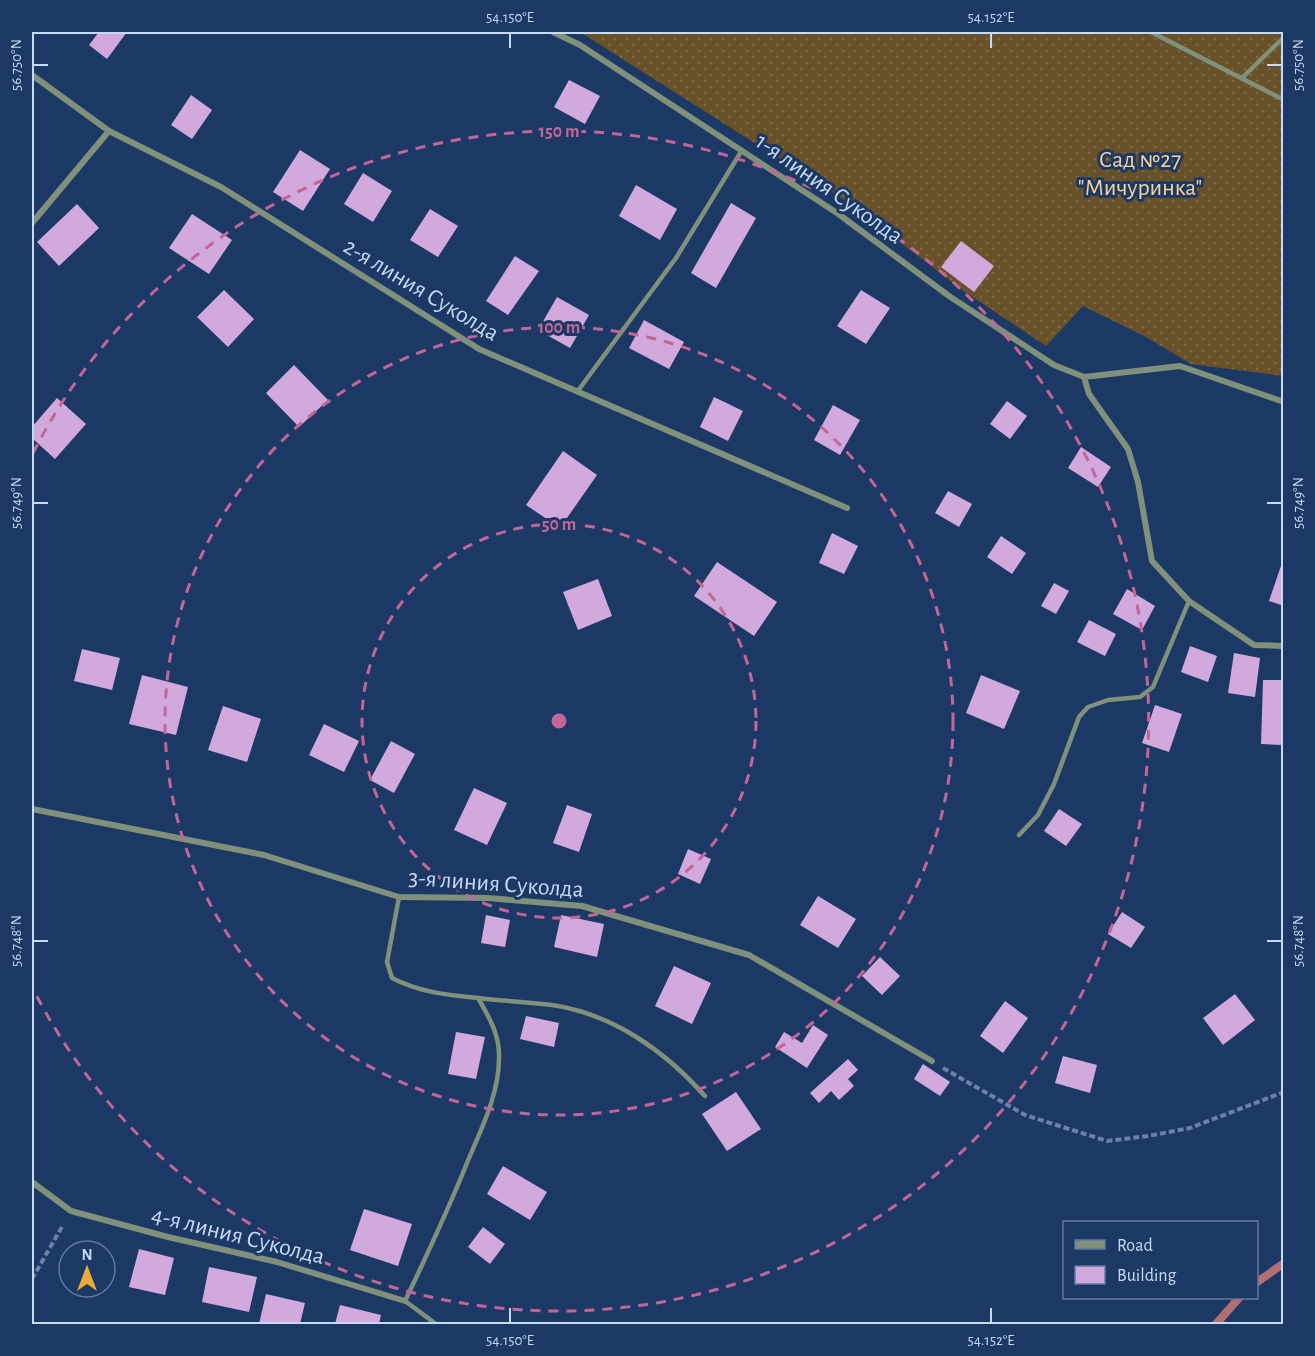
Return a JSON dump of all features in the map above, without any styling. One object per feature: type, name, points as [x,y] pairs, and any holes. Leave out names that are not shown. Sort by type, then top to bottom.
[{"type":"street","name":"1-я линия Суколда","points":[[552,32],[579,45],[837,213],[949,296],[1054,365],[1084,377],[1180,366],[1284,402]]},
{"type":"street","name":"2-я линия Суколда","points":[[32,75],[109,131],[221,187],[479,349],[847,508]]},
{"type":"street","points":[[32,223],[109,131]]},
{"type":"street","points":[[1084,377],[1089,394],[1128,449],[1138,482],[1152,561],[1189,601],[1254,645],[1284,646]]},
{"type":"street","name":"3-я линия Суколда","points":[[32,809],[264,855],[399,897],[488,898],[582,906],[749,955],[932,1061]]},
{"type":"street","name":"4-я линия Суколда","points":[[32,1182],[71,1211],[168,1237],[277,1262],[405,1301]]},
{"type":"lane","points":[[1151,32],[1284,100]]},
{"type":"lane","points":[[1242,78],[1284,37]]},
{"type":"lane","points":[[577,392],[676,258],[742,150]]},
{"type":"lane","points":[[1019,835],[1038,815],[1054,784],[1079,717],[1088,707],[1108,700],[1140,697],[1153,687],[1189,601]]},
{"type":"lane","points":[[399,897],[387,962],[392,978],[407,986],[445,995],[552,1005],[601,1018],[620,1027],[665,1056],[705,1096]]},
{"type":"lane","points":[[405,1301],[442,1224],[489,1112],[500,1057],[498,1036],[478,998]]},
{"type":"lane","name":"4-я линия Суколда","points":[[405,1301],[436,1324]]},
{"type":"path","points":[[932,1061],[1024,1115],[1107,1141],[1190,1128],[1284,1092]]},
{"type":"path","points":[[32,1280],[71,1211]]},
{"type":"green space","name":"Сад №27 \"Мичуринка\"","points":[[580,32],[1283,32],[1283,376],[1191,364],[1146,337],[1083,306],[1046,346],[965,292],[852,205]]},
{"type":"building","points":[[99,32],[127,32],[107,59],[89,45]]},
{"type":"building","points":[[569,80],[600,96],[585,124],[554,107]]},
{"type":"building","points":[[191,95],[212,110],[192,139],[171,125]]},
{"type":"building","points":[[300,150],[330,169],[303,211],[273,192]]},
{"type":"building","points":[[363,173],[392,191],[373,222],[344,204]]},
{"type":"building","points":[[636,185],[677,209],[660,240],[619,216]]},
{"type":"building","points":[[731,203],[756,218],[716,288],[691,273]]},
{"type":"building","points":[[77,204],[99,228],[59,266],[37,242]]},
{"type":"building","points":[[430,209],[458,226],[438,257],[410,240]]},
{"type":"building","points":[[192,214],[232,240],[209,274],[169,248]]},
{"type":"building","points":[[961,241],[994,266],[974,292],[941,267]]},
{"type":"building","points":[[515,256],[539,271],[508,315],[486,301]]},
{"type":"building","points":[[224,290],[254,319],[228,347],[197,317]]},
{"type":"building","points":[[861,290],[890,308],[866,344],[837,326]]},
{"type":"building","points":[[557,297],[589,315],[570,348],[538,330]]},
{"type":"building","points":[[644,320],[684,342],[669,369],[629,348]]},
{"type":"building","points":[[294,365],[328,400],[299,427],[266,393]]},
{"type":"building","points":[[714,397],[743,411],[728,441],[700,427]]},
{"type":"building","points":[[57,398],[86,424],[55,459],[32,438],[32,427]]},
{"type":"building","points":[[1007,401],[1027,416],[1010,439],[990,424]]},
{"type":"building","points":[[833,405],[860,420],[840,455],[814,440]]},
{"type":"building","points":[[1081,447],[1111,467],[1098,487],[1068,468]]},
{"type":"building","points":[[563,451],[597,475],[560,528],[526,505]]},
{"type":"building","points":[[948,491],[972,504],[959,527],[935,513]]},
{"type":"building","points":[[832,533],[858,546],[844,574],[819,563]]},
{"type":"building","points":[[1001,536],[1026,553],[1012,574],[987,557]]},
{"type":"building","points":[[1284,560],[1284,606],[1269,601]]},
{"type":"building","points":[[717,562],[777,602],[754,636],[694,596]]},
{"type":"building","points":[[598,579],[612,616],[578,630],[563,592]]},
{"type":"building","points":[[1054,583],[1069,591],[1056,614],[1041,606]]},
{"type":"building","points":[[1127,589],[1155,606],[1142,630],[1113,614]]},
{"type":"building","points":[[1089,620],[1116,634],[1105,656],[1077,642]]},
{"type":"building","points":[[1190,646],[1217,656],[1208,682],[1181,672]]},
{"type":"building","points":[[82,649],[120,658],[112,690],[74,681]]},
{"type":"building","points":[[1234,653],[1260,658],[1255,697],[1228,693]]},
{"type":"building","points":[[142,675],[188,687],[176,735],[129,724]]},
{"type":"building","points":[[981,675],[1020,691],[1004,729],[966,713]]},
{"type":"building","points":[[1263,680],[1284,680],[1284,745],[1261,744]]},
{"type":"building","points":[[1155,705],[1182,714],[1169,752],[1142,743]]},
{"type":"building","points":[[223,706],[261,719],[247,762],[208,750]]},
{"type":"building","points":[[324,724],[359,741],[344,772],[309,755]]},
{"type":"building","points":[[391,741],[415,754],[394,793],[370,780]]},
{"type":"building","points":[[474,788],[507,803],[487,845],[454,830]]},
{"type":"building","points":[[567,805],[592,814],[579,852],[553,843]]},
{"type":"building","points":[[1059,809],[1082,824],[1066,846],[1044,831]]},
{"type":"building","points":[[688,849],[711,859],[700,884],[678,874]]},
{"type":"building","points":[[818,896],[856,919],[838,948],[800,925]]},
{"type":"building","points":[[1122,912],[1145,927],[1131,948],[1108,934]]},
{"type":"building","points":[[486,915],[510,920],[505,947],[481,943]]},
{"type":"building","points":[[561,915],[604,924],[597,957],[554,947]]},
{"type":"building","points":[[880,957],[900,976],[882,995],[862,976]]},
{"type":"building","points":[[674,966],[711,983],[692,1024],[655,1006]]},
{"type":"building","points":[[1235,994],[1255,1020],[1223,1045],[1203,1018]]},
{"type":"building","points":[[1005,1001],[1028,1018],[1003,1053],[980,1036]]},
{"type":"building","points":[[526,1016],[559,1023],[554,1047],[520,1039]]},
{"type":"building","points":[[813,1025],[828,1035],[807,1068],[775,1047],[784,1032],[802,1043]]},
{"type":"building","points":[[456,1032],[485,1037],[476,1079],[448,1074]]},
{"type":"building","points":[[1063,1056],[1097,1065],[1090,1093],[1055,1083]]},
{"type":"building","points":[[848,1059],[858,1070],[848,1079],[854,1086],[839,1100],[831,1091],[819,1103],[810,1093]]},
{"type":"building","points":[[923,1064],[950,1082],[940,1096],[914,1079]]},
{"type":"building","points":[[736,1092],[761,1129],[727,1151],[702,1114]]},
{"type":"building","points":[[503,1166],[547,1192],[530,1220],[487,1194]]},
{"type":"building","points":[[364,1209],[412,1224],[398,1266],[350,1250]]},
{"type":"building","points":[[483,1227],[505,1244],[490,1264],[468,1247]]},
{"type":"building","points":[[139,1249],[174,1258],[165,1295],[129,1287]]},
{"type":"building","points":[[209,1267],[257,1277],[249,1312],[202,1302]]},
{"type":"building","points":[[266,1294],[305,1303],[300,1324],[259,1324]]},
{"type":"building","points":[[340,1305],[381,1315],[379,1324],[335,1324]]},
{"type":"waterway","points":[[1258,1282],[1284,1263]]},
{"type":"waterway","points":[[1216,1324],[1238,1299]]}]
